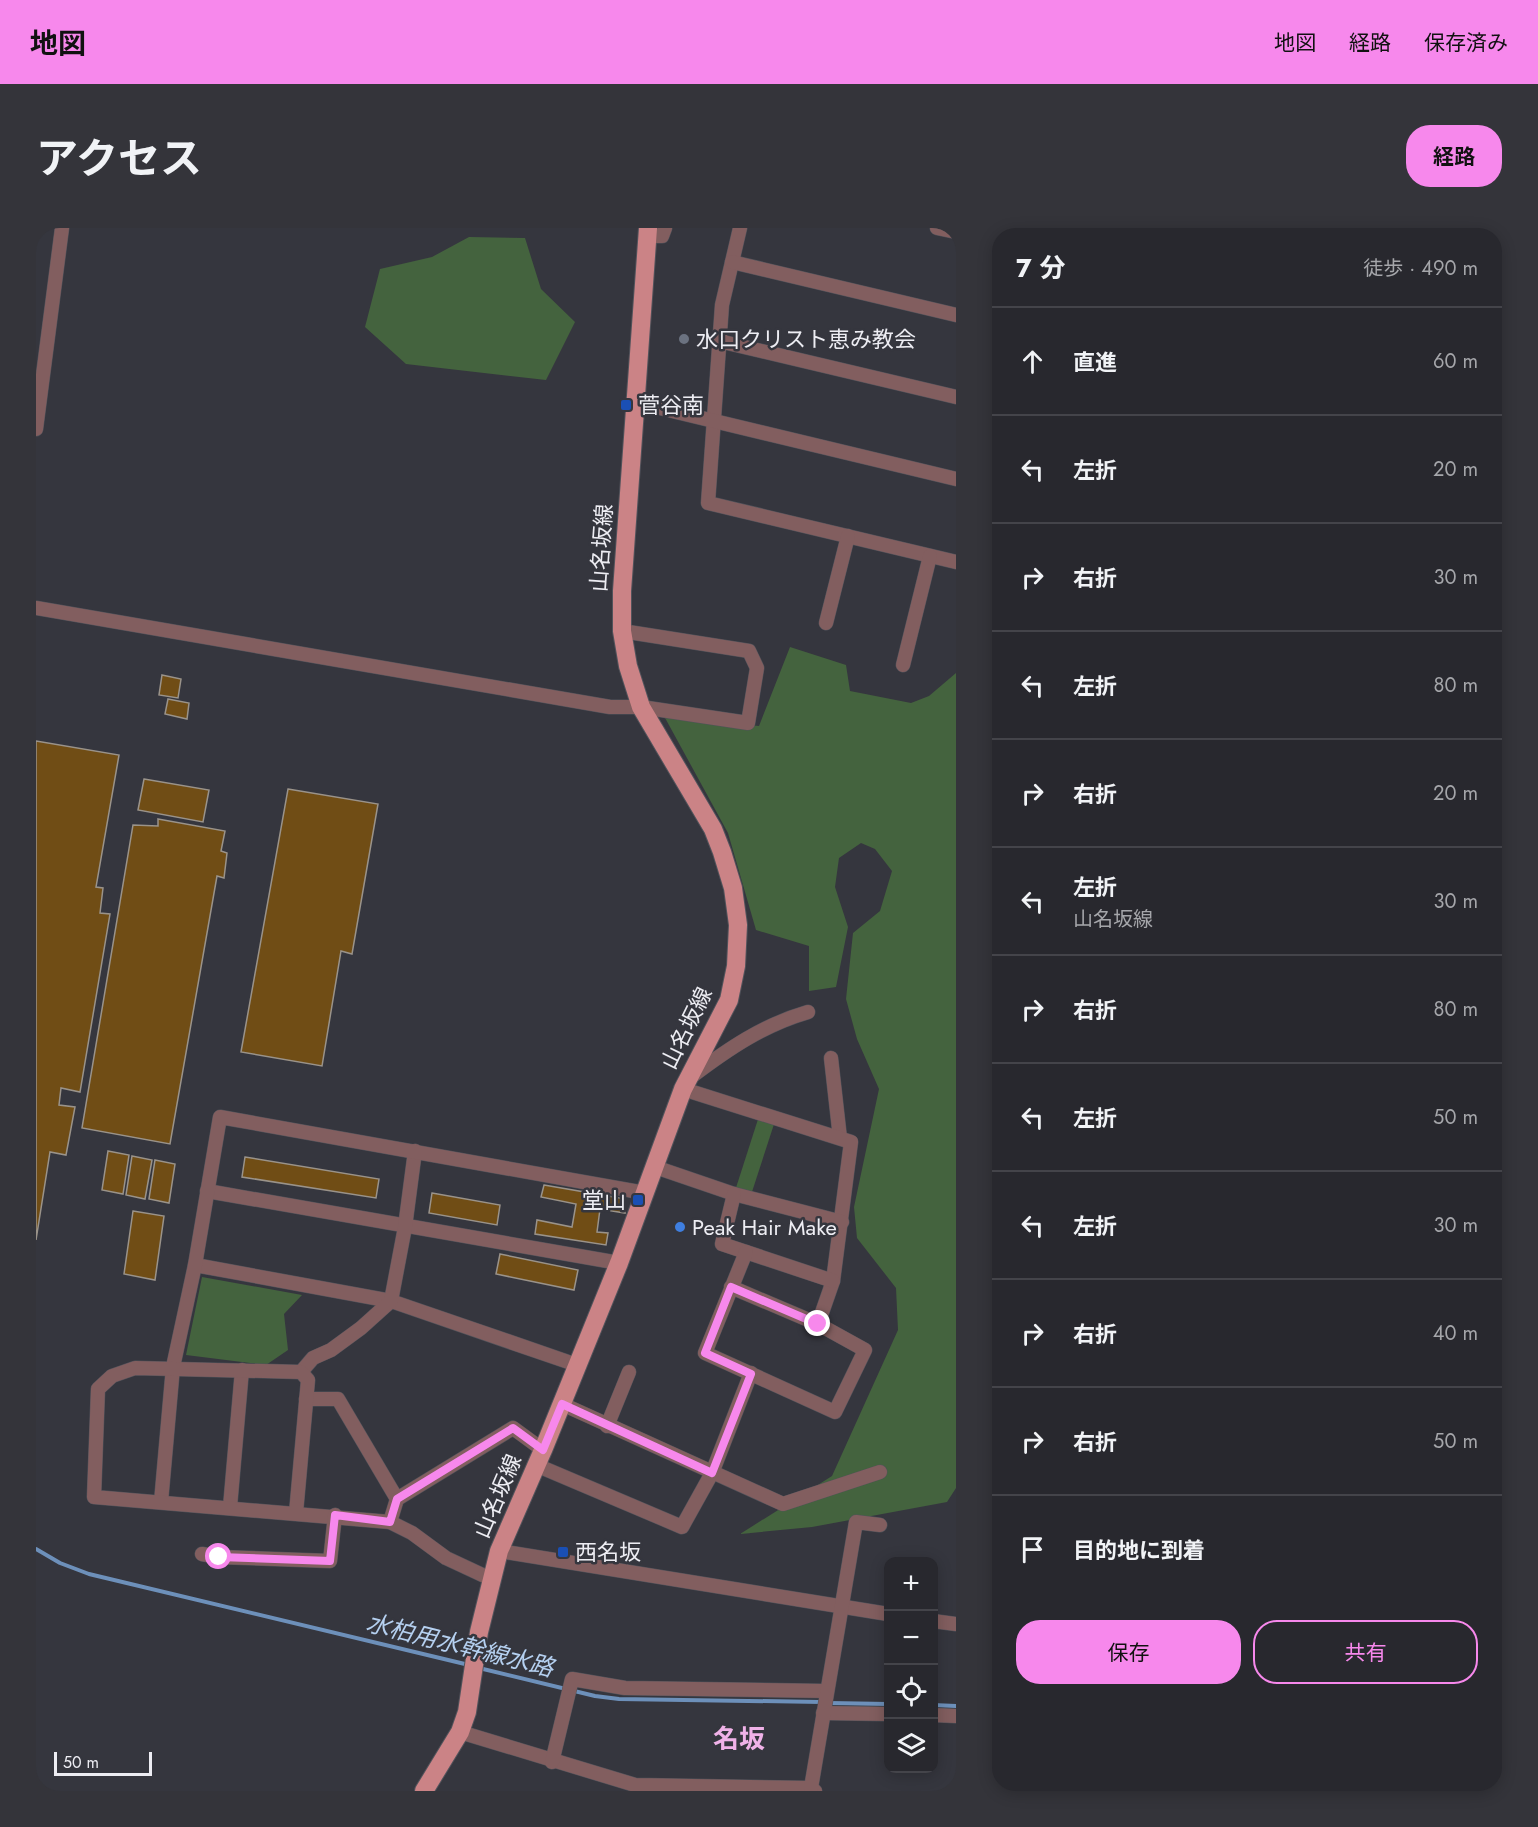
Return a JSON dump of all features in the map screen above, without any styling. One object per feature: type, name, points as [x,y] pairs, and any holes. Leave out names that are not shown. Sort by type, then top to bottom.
[{"type":"main road","name":"山名坂線","points":[[424,1791],[460,1732],[467,1712],[479,1632],[499,1551],[578,1365],[685,1085],[729,1000],[736,966],[736,906],[733,888],[713,829],[640,707],[628,666],[622,631],[622,591],[648,232]]},
{"type":"street","points":[[36,429],[62,228]]},
{"type":"street","points":[[648,232],[662,236],[665,228]]},
{"type":"street","points":[[740,228],[722,305],[712,420],[708,502],[956,562]]},
{"type":"street","points":[[937,228],[956,232]]},
{"type":"street","points":[[732,262],[956,315]]},
{"type":"street","points":[[719,341],[956,397]]},
{"type":"street","points":[[635,402],[956,479]]},
{"type":"street","points":[[826,623],[848,536]]},
{"type":"street","points":[[903,665],[930,556]]},
{"type":"street","points":[[36,608],[602,706],[640,707],[748,723],[757,668],[749,651],[622,631]]},
{"type":"street","points":[[685,1085],[736,1043],[782,1020],[808,1012]]},
{"type":"street","points":[[831,1058],[840,1138]]},
{"type":"street","points":[[685,1085],[851,1142],[833,1281],[818,1324]]},
{"type":"street","points":[[161,1502],[173,1367],[195,1265],[220,1117],[645,1193]]},
{"type":"street","points":[[302,1372],[313,1358],[331,1350],[362,1328],[391,1301],[405,1227],[415,1151]]},
{"type":"street","points":[[655,1167],[734,1194],[842,1222]]},
{"type":"street","points":[[207,1191],[618,1263]]},
{"type":"street","points":[[734,1194],[722,1244],[833,1281]]},
{"type":"street","points":[[731,1287],[818,1324],[866,1350],[835,1412],[705,1353],[731,1287],[746,1252]]},
{"type":"street","points":[[195,1265],[391,1301],[578,1365]]},
{"type":"street","points":[[302,1372],[173,1367],[135,1368],[112,1376],[98,1389],[94,1497],[335,1515],[390,1522],[412,1533],[446,1558],[491,1579]]},
{"type":"street","points":[[230,1507],[242,1370]]},
{"type":"street","points":[[296,1513],[308,1380],[302,1372]]},
{"type":"street","points":[[607,1426],[629,1372]]},
{"type":"street","points":[[390,1522],[397,1499],[513,1428],[540,1458],[682,1527],[712,1473],[751,1374]]},
{"type":"street","points":[[306,1399],[338,1399],[397,1499]]},
{"type":"street","points":[[562,1404],[783,1504],[880,1472]]},
{"type":"street","points":[[202,1554],[330,1561],[335,1515]]},
{"type":"street","points":[[460,1732],[552,1762],[635,1785],[660,1788],[813,1790],[826,1691],[856,1522],[880,1525]]},
{"type":"street","points":[[499,1551],[884,1613]]},
{"type":"street","points":[[938,1622],[956,1624]]},
{"type":"street","points":[[552,1762],[572,1679],[625,1688],[826,1691]]},
{"type":"street","points":[[823,1713],[884,1714]]},
{"type":"street","points":[[938,1715],[956,1716]]},
{"type":"green space","points":[[469,237],[525,238],[541,289],[575,322],[546,380],[406,364],[365,327],[380,269],[432,257]]},
{"type":"green space","points":[[790,647],[846,665],[850,691],[911,703],[929,696],[956,673],[956,1488],[947,1502],[812,1527],[740,1534],[832,1476],[898,1330],[896,1288],[857,1238],[854,1207],[879,1089],[857,1039],[846,999],[853,933],[880,911],[892,871],[875,849],[861,843],[839,858],[835,887],[848,927],[836,987],[809,991],[809,946],[756,930],[728,833],[664,716],[759,726]]},
{"type":"green space","points":[[760,1113],[776,1118],[750,1198],[734,1194]]},
{"type":"green space","points":[[202,1277],[302,1295],[284,1314],[288,1350],[266,1365],[186,1355]]},
{"type":"building","points":[[162,675],[181,679],[178,698],[159,695]]},
{"type":"building","points":[[168,699],[189,703],[187,719],[165,714]]},
{"type":"building","points":[[36,741],[119,755],[96,887],[103,888],[100,913],[110,914],[80,1092],[61,1088],[59,1105],[75,1107],[66,1155],[50,1152],[36,1240]]},
{"type":"building","points":[[144,779],[209,790],[203,822],[138,810]]},
{"type":"building","points":[[288,789],[378,804],[352,954],[341,951],[322,1066],[241,1052]]},
{"type":"building","points":[[158,819],[225,831],[221,851],[227,853],[224,878],[217,876],[170,1144],[82,1128],[133,825],[158,826]]},
{"type":"building","points":[[108,1151],[129,1155],[123,1194],[102,1190]]},
{"type":"building","points":[[132,1156],[152,1160],[145,1199],[126,1195]]},
{"type":"building","points":[[245,1157],[379,1179],[376,1198],[242,1177]]},
{"type":"building","points":[[155,1160],[175,1164],[169,1203],[149,1199]]},
{"type":"building","points":[[544,1185],[625,1199],[625,1213],[600,1209],[597,1232],[608,1233],[606,1245],[535,1234],[537,1220],[572,1227],[576,1204],[541,1197]]},
{"type":"building","points":[[432,1193],[500,1205],[497,1225],[429,1213]]},
{"type":"building","points":[[133,1211],[164,1216],[155,1280],[124,1274]]},
{"type":"building","points":[[500,1254],[578,1270],[574,1290],[496,1274]]},
{"type":"waterway","name":"水柏用水幹線水路","points":[[36,1549],[60,1563],[89,1574],[469,1665]]},
{"type":"waterway","name":"水柏用水幹線水路","points":[[479,1668],[595,1696],[619,1699],[822,1702]]},
{"type":"waterway","name":"水柏用水幹線水路","points":[[829,1703],[884,1704]]},
{"type":"waterway","name":"水柏用水幹線水路","points":[[938,1705],[956,1706]]},
{"type":"place","name":"水口クリスト恵み教会","points":[[684,339]]},
{"type":"place","name":"菅谷南","points":[[626,405]]},
{"type":"place","name":"堂山","points":[[638,1200]]},
{"type":"place","name":"Peak Hair Make","points":[[680,1227]]},
{"type":"place","name":"西名坂","points":[[563,1552]]},
{"type":"district","name":"名坂","points":[[739,1739]]},
{"type":"route","points":[[219,1557],[330,1561],[335,1515],[390,1522],[397,1499],[513,1428],[543,1450],[562,1404],[712,1473],[751,1374],[705,1353],[731,1287],[818,1324]]}]
